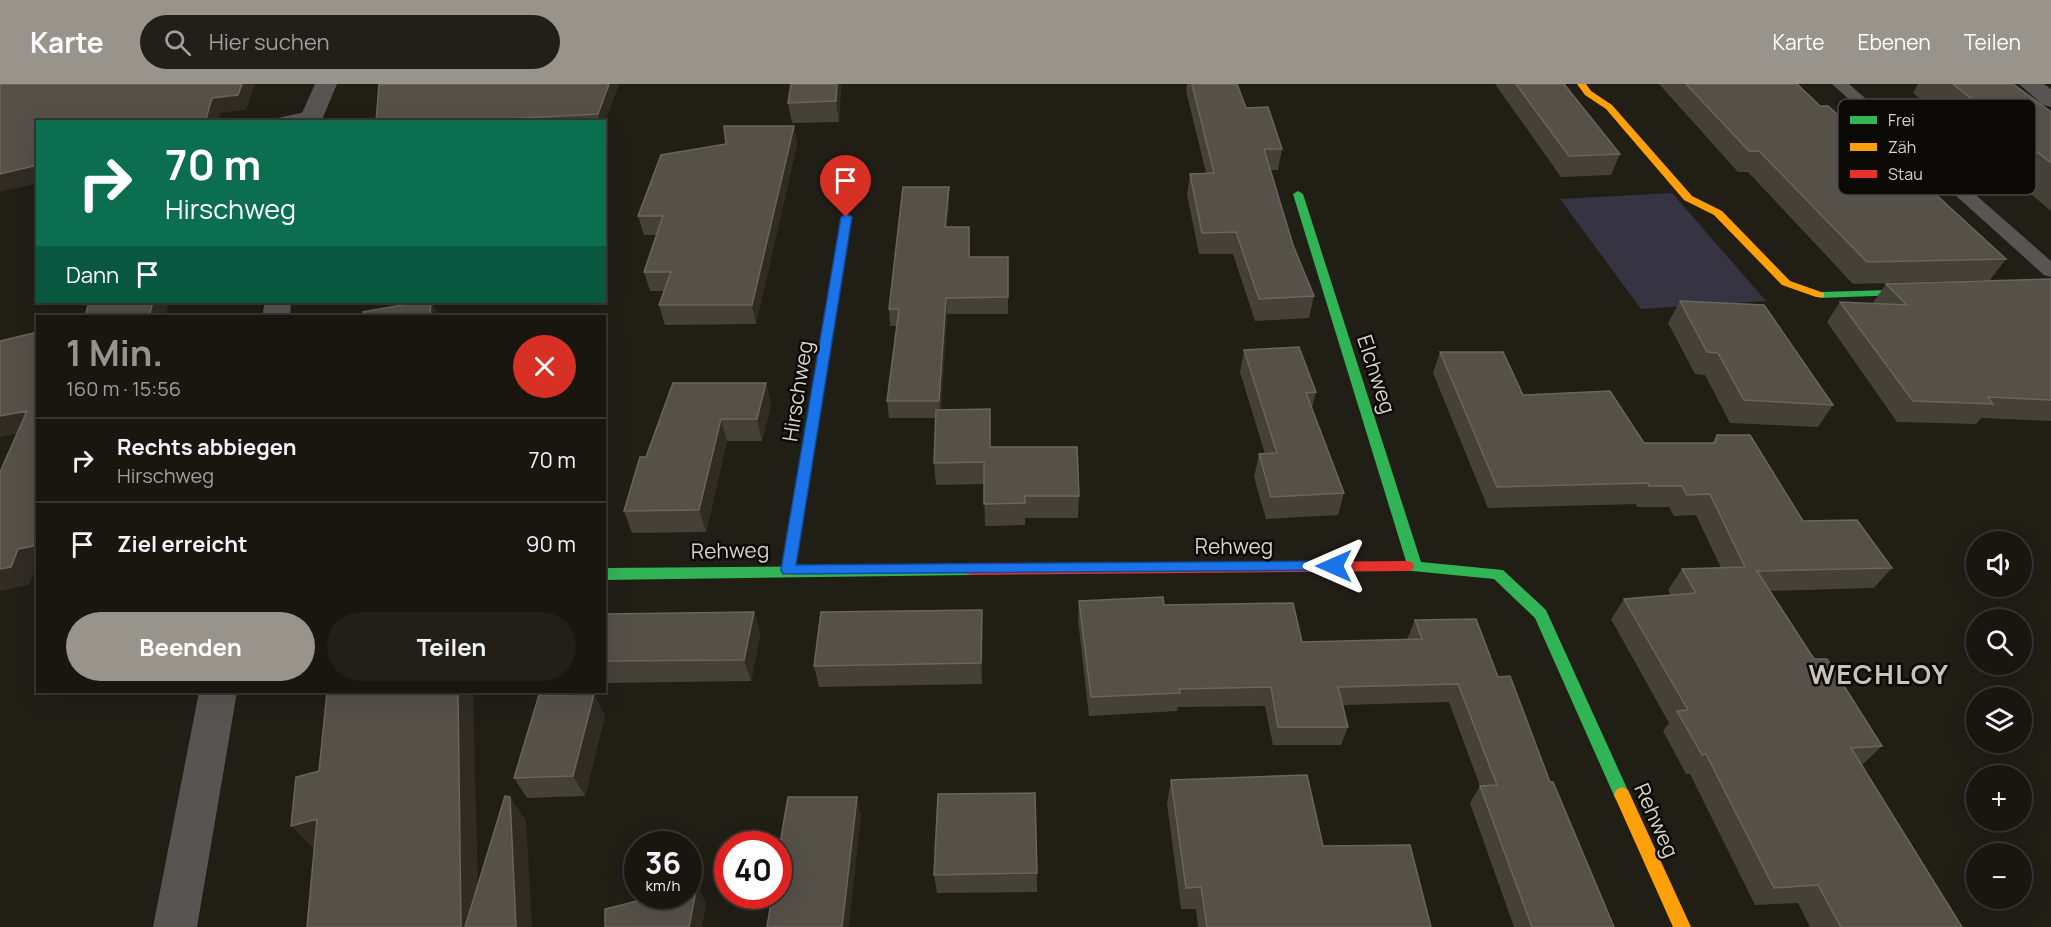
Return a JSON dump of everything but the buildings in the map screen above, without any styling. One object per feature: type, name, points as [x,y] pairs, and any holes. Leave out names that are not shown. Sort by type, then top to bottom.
[{"type":"street","points":[[310,119],[326,84]]},
{"type":"street","points":[[1581,84],[1588,93],[1609,107],[1688,198],[1718,213],[1786,283],[1821,295],[1940,292]]},
{"type":"street","points":[[2030,84],[2051,100]]},
{"type":"street","name":"Elchweg","points":[[1298,194],[1415,566]]},
{"type":"street","name":"Hirschweg","points":[[788,570],[846,217]]},
{"type":"street","name":"Rehweg","points":[[606,574],[788,570],[1415,566],[1498,574],[1541,614],[1682,927]]},
{"type":"street","points":[[175,927],[218,693]]},
{"type":"lane","points":[[1840,84],[1857,99]]},
{"type":"lane","points":[[1966,195],[2051,270]]},
{"type":"shaded area","points":[[1672,193],[1766,301],[1641,309],[1560,199]]},
{"type":"traffic: fast","points":[[1298,194],[1415,566]]},
{"type":"traffic: fast","points":[[1820,295],[1923,292]]},
{"type":"traffic: fast","points":[[1407,566],[1498,574],[1541,614],[1622,795]]},
{"type":"traffic: fast","points":[[606,574],[972,570]]},
{"type":"traffic: slow","points":[[1581,84],[1588,93],[1609,107],[1688,198],[1718,213],[1786,283],[1820,295]]},
{"type":"traffic: slow","points":[[788,571],[846,217]]},
{"type":"traffic: slow","points":[[1622,795],[1682,927]]},
{"type":"traffic: jam","points":[[972,570],[1407,566]]},
{"type":"district","name":"WECHLOY","points":[[1879,673]]},
{"type":"route","points":[[846,217],[788,570],[1334,566]]}]
